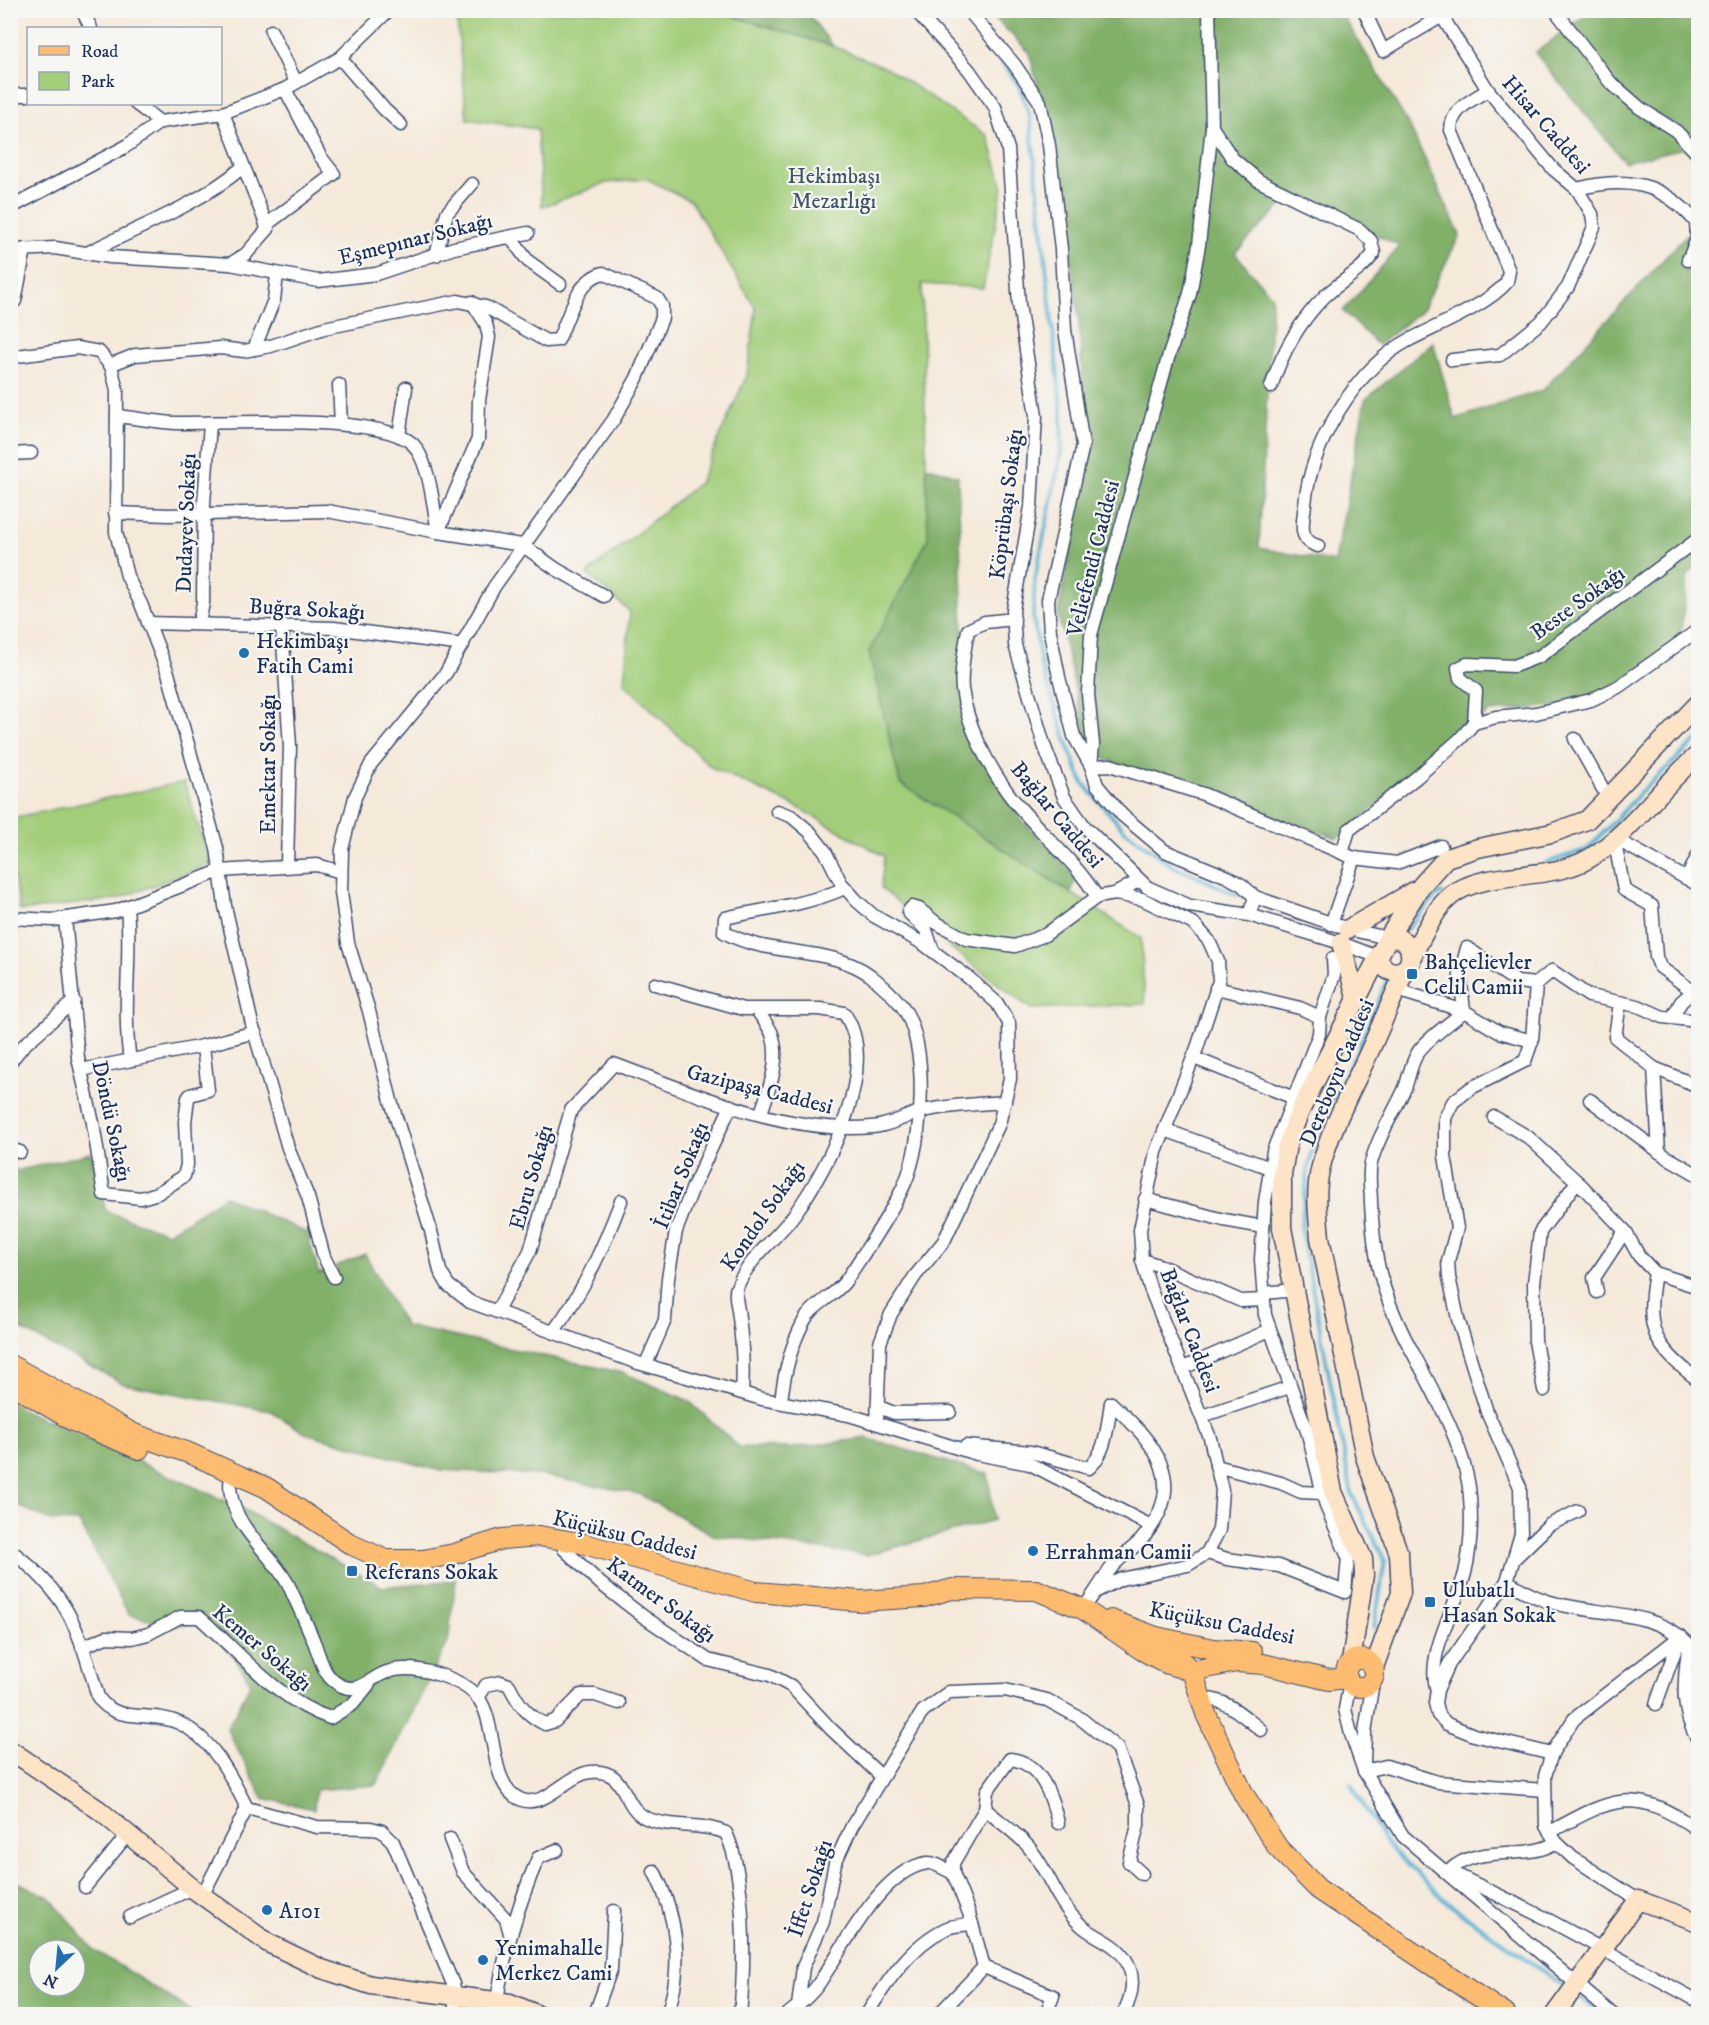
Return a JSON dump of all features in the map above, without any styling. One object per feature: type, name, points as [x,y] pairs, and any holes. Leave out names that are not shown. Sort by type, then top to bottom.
[{"type":"main road","points":[[1349,1672],[1364,1575],[1363,1559],[1333,1492],[1295,1290],[1281,1211],[1282,1174],[1287,1145],[1300,1111],[1388,938],[1421,886],[1446,858],[1569,827],[1587,820],[1698,704]]},
{"type":"main road","name":"Dereboyu Caddesi","points":[[1373,1672],[1401,1593],[1400,1554],[1365,1457],[1320,1238],[1317,1205],[1320,1171],[1334,1129],[1397,990],[1430,922],[1441,906],[1457,891],[1477,883],[1545,873],[1589,858],[1614,838],[1673,776],[1698,755]]},
{"type":"main road","points":[[1357,1000],[1338,938],[1421,886]]},
{"type":"main road","points":[[1378,957],[1383,967],[1393,972],[1404,970],[1411,962],[1409,945],[1400,939],[1388,938]]},
{"type":"main road","name":"Küçüksu Caddesi","points":[[10,1365],[134,1434],[267,1488],[352,1545],[387,1560],[423,1560],[454,1554],[502,1539],[539,1536],[581,1543],[756,1592],[860,1601],[924,1597],[952,1589],[1036,1590],[1086,1611],[1215,1657],[1243,1650],[1349,1672],[1357,1686],[1366,1686],[1373,1672]]},
{"type":"main road","name":"Küçüksu Caddesi","points":[[10,1383],[74,1421],[120,1442],[231,1475],[352,1558],[388,1570],[427,1573],[508,1551],[546,1547],[564,1549],[750,1600],[856,1611],[916,1605],[987,1590]]},
{"type":"main road","name":"Küçüksu Caddesi","points":[[1086,1611],[1142,1650],[1168,1664],[1192,1671]]},
{"type":"main road","points":[[1156,1636],[1192,1671],[1201,1700],[1244,1795],[1278,1848],[1318,1889],[1505,2014]]},
{"type":"main road","points":[[1192,1671],[1198,1660],[1215,1657],[1201,1700]]},
{"type":"main road","points":[[1168,1664],[1201,1700]]},
{"type":"main road","points":[[10,1750],[99,1810],[198,1892],[268,1943],[322,1970],[371,1985],[510,2003],[534,2014]]},
{"type":"main road","points":[[1556,2014],[1638,1900],[1698,1922]]},
{"type":"street","points":[[10,208],[125,147],[160,122],[223,113],[291,85],[340,58],[389,10]]},
{"type":"street","name":"Köprübaşı Sokağı","points":[[915,10],[969,70],[995,107],[1008,149],[1019,304],[1036,416],[1030,507],[1014,619],[1015,645],[1044,745],[1064,797],[1085,827],[1125,864],[1138,881],[1190,906],[1249,915],[1338,938],[1378,957]]},
{"type":"street","points":[[968,10],[1014,64],[1040,102],[1049,145],[1061,249],[1065,330],[1083,445],[1048,600],[1050,632],[1074,736],[1097,785],[1122,815],[1165,851],[1228,877],[1242,885],[1255,897],[1338,938],[1388,938]]},
{"type":"street","name":"Veliefendi Caddesi","points":[[1090,766],[1093,744],[1088,694],[1092,635],[1168,358],[1190,294],[1199,245],[1212,127],[1209,10]]},
{"type":"street","points":[[1364,10],[1383,51],[1440,13]]},
{"type":"street","points":[[1556,10],[1610,82],[1640,108],[1676,131],[1698,154]]},
{"type":"street","points":[[84,12],[91,27]]},
{"type":"street","name":"Hisar Caddesi","points":[[1440,13],[1488,90],[1553,169],[1577,189],[1592,214],[1594,227],[1568,288],[1541,322],[1500,355],[1452,360]]},
{"type":"street","points":[[266,225],[334,174],[320,156],[271,31]]},
{"type":"street","points":[[340,58],[401,125]]},
{"type":"street","points":[[1318,546],[1308,541],[1302,532],[1306,491],[1321,445],[1340,409],[1381,359],[1395,348],[1441,326],[1507,282],[1509,271],[1451,130],[1451,123],[1457,111],[1488,90]]},
{"type":"street","points":[[10,96],[27,95]]},
{"type":"street","points":[[137,105],[160,122]]},
{"type":"street","points":[[223,113],[268,229],[252,248],[230,264]]},
{"type":"street","points":[[1212,127],[1232,158],[1259,181],[1360,230],[1371,240],[1373,247],[1374,253],[1369,261],[1326,296],[1292,336],[1270,387]]},
{"type":"street","points":[[89,252],[181,208],[224,183],[243,167]]},
{"type":"street","points":[[1577,189],[1613,181],[1640,184],[1679,205],[1695,222],[1698,230],[1688,260]]},
{"type":"street","points":[[436,255],[447,213],[472,184]]},
{"type":"street","name":"Eşmepınar Sokağı","points":[[10,247],[55,248],[110,257],[230,264],[277,275],[318,281],[376,274],[454,248],[528,233]]},
{"type":"street","points":[[510,237],[528,261],[560,284]]},
{"type":"street","points":[[15,301],[25,249]]},
{"type":"street","points":[[110,365],[135,355],[198,349],[254,349],[271,346],[324,327],[445,302],[472,302],[509,318],[546,341],[558,340],[569,312],[592,276],[603,273],[657,298],[662,306],[662,318],[637,378],[614,419],[494,587],[446,673],[371,764],[355,797],[342,849],[341,892],[348,943],[369,1011],[391,1101],[431,1231],[440,1271],[448,1285],[470,1302],[553,1332],[646,1364],[762,1399],[877,1422],[977,1455],[1030,1464],[1151,1526]]},
{"type":"street","points":[[254,349],[274,300],[277,275]]},
{"type":"street","points":[[438,532],[478,439],[479,400],[489,337],[486,324],[472,302]]},
{"type":"street","points":[[10,357],[77,348],[99,352],[110,365],[117,390],[116,532],[127,576],[168,674],[217,849],[225,906],[255,1032],[288,1148],[308,1197],[324,1257],[334,1277]]},
{"type":"street","points":[[339,386],[341,424]]},
{"type":"street","points":[[399,436],[406,388]]},
{"type":"street","points":[[117,416],[172,423],[291,421],[341,424],[399,436],[416,447],[423,465],[438,532]]},
{"type":"street","name":"Dudayev Sokağı","points":[[199,623],[203,603],[204,515],[210,424]]},
{"type":"street","points":[[10,454],[31,453]]},
{"type":"street","points":[[115,513],[204,515],[327,510],[438,532],[522,545],[556,569],[604,596]]},
{"type":"street","name":"Beste Sokağı","points":[[1474,723],[1476,691],[1460,678],[1458,668],[1467,664],[1514,666],[1540,656],[1698,538]]},
{"type":"street","name":"Bağlar Caddesi","points":[[1014,619],[985,622],[968,630],[962,688],[970,715],[984,754],[1009,794],[1082,872],[1097,897]]},
{"type":"street","name":"Buğra Sokağı","points":[[148,623],[334,628],[463,645]]},
{"type":"street","name":"Emektar Sokağı","points":[[282,627],[290,746],[287,866]]},
{"type":"street","points":[[1342,853],[1349,830],[1417,777],[1460,739],[1474,723],[1496,717],[1536,713],[1591,700],[1618,687],[1698,630]]},
{"type":"street","points":[[1575,739],[1608,798]]},
{"type":"street","points":[[1090,766],[1110,765],[1203,794],[1354,858],[1396,863],[1441,846]]},
{"type":"street","points":[[777,811],[791,816],[810,832],[825,851],[846,888],[874,916],[933,951],[997,1004],[1009,1023],[1012,1058],[999,1124],[944,1241],[915,1276],[891,1314],[880,1343],[877,1422]]},
{"type":"street","points":[[1614,838],[1698,885]]},
{"type":"street","points":[[1614,838],[1624,890],[1652,906],[1656,957],[1660,967],[1696,993],[1682,1002],[1672,1018]]},
{"type":"street","points":[[1687,878],[1698,855]]},
{"type":"street","points":[[1097,1591],[1121,1579],[1188,1565],[1207,1553],[1227,1560],[1279,1566],[1345,1592],[1348,1557],[1322,1493],[1308,1434],[1270,1330],[1264,1297],[1261,1258],[1273,1151],[1319,1034],[1320,1017],[1334,975],[1338,938],[1354,858]]},
{"type":"street","points":[[10,918],[65,918],[127,907],[220,871],[317,865],[341,872]]},
{"type":"street","points":[[933,951],[926,930],[908,912],[912,907],[919,909],[935,922],[966,939],[1015,946],[1045,935],[1097,897],[1115,894],[1138,881]]},
{"type":"street","points":[[781,1401],[784,1377],[803,1321],[814,1307],[844,1283],[905,1183],[917,1146],[921,1111],[921,1070],[910,1022],[902,1006],[871,976],[850,963],[740,941],[724,932],[725,918],[789,906],[827,896],[846,888]]},
{"type":"street","name":"Bağlar Caddesi","points":[[1115,894],[1142,899],[1194,924],[1209,941],[1218,961],[1219,981],[1194,1058],[1156,1152],[1140,1230],[1142,1260],[1149,1288],[1202,1416],[1222,1490],[1219,1530],[1207,1553]]},
{"type":"street","points":[[1249,915],[1255,897]]},
{"type":"street","points":[[127,907],[130,936],[125,1029],[130,1060]]},
{"type":"street","name":"Döndü Sokağı","points":[[65,918],[81,1070],[104,1194],[141,1198],[158,1193],[184,1176],[187,1166],[185,1122],[188,1098],[190,1095],[208,1090],[203,1046]]},
{"type":"street","points":[[1464,1011],[1460,975],[1467,948],[1517,982],[1536,984],[1552,972],[1589,996],[1672,1018],[1698,1021]]},
{"type":"street","name":"Kondol Sokağı","points":[[655,984],[743,1009],[820,1009],[844,1013],[853,1026],[857,1069],[842,1129],[812,1187],[795,1214],[746,1270],[735,1290],[745,1355],[742,1392]]},
{"type":"street","points":[[1536,984],[1532,1041],[1525,1061],[1471,1088],[1453,1101],[1445,1118],[1445,1156],[1457,1228],[1448,1261],[1449,1276],[1458,1319],[1487,1412],[1520,1487],[1521,1534],[1507,1581],[1478,1626],[1449,1664],[1437,1690],[1435,1704],[1438,1715],[1447,1724],[1474,1735],[1551,1754]]},
{"type":"street","points":[[1216,988],[1300,1008],[1320,1017]]},
{"type":"street","points":[[1397,990],[1464,1011],[1499,1032],[1532,1041]]},
{"type":"street","points":[[10,1062],[23,1046],[74,1002]]},
{"type":"street","points":[[1620,1003],[1616,1036],[1654,1068],[1698,1086]]},
{"type":"street","points":[[757,1010],[772,1034],[774,1058],[774,1076],[761,1113]]},
{"type":"street","points":[[1437,1690],[1433,1678],[1434,1661],[1465,1572],[1471,1529],[1470,1493],[1457,1446],[1435,1394],[1388,1302],[1377,1272],[1372,1235],[1370,1176],[1371,1162],[1404,1090],[1417,1053],[1464,1011]]},
{"type":"street","points":[[81,1070],[203,1046],[255,1032]]},
{"type":"street","points":[[1194,1058],[1294,1098]]},
{"type":"street","name":"Ebru Sokağı","points":[[497,1311],[530,1251],[572,1110],[614,1064]]},
{"type":"street","name":"Gazipaşa Caddesi","points":[[614,1064],[687,1093],[829,1130],[874,1127],[901,1121],[921,1111],[1005,1102]]},
{"type":"street","points":[[1654,1068],[1659,1152]]},
{"type":"street","points":[[1590,1100],[1659,1152],[1698,1175]]},
{"type":"street","name":"İtibar Sokağı","points":[[646,1364],[665,1320],[668,1278],[676,1231],[693,1187],[731,1106]]},
{"type":"street","points":[[1494,1117],[1528,1137],[1576,1183],[1625,1231],[1639,1256],[1656,1273],[1698,1287]]},
{"type":"street","points":[[1165,1131],[1270,1168]]},
{"type":"street","points":[[1544,1390],[1535,1341],[1534,1283],[1540,1232],[1576,1183]]},
{"type":"street","points":[[1145,1199],[1224,1220],[1263,1227]]},
{"type":"street","points":[[553,1332],[571,1309],[593,1270],[621,1201]]},
{"type":"street","points":[[1597,1292],[1594,1278],[1625,1231]]},
{"type":"street","points":[[1142,1260],[1241,1301],[1295,1290]]},
{"type":"street","points":[[1656,1273],[1650,1304],[1653,1330],[1669,1356],[1698,1380]]},
{"type":"street","points":[[1183,1368],[1270,1330]]},
{"type":"street","points":[[1202,1416],[1290,1387]]},
{"type":"street","points":[[939,1444],[1031,1452],[1089,1468],[1099,1459],[1104,1447],[1111,1403],[1147,1439],[1161,1461],[1166,1480],[1166,1497],[1142,1539],[1112,1567],[1086,1611]]},
{"type":"street","points":[[879,1407],[894,1413],[950,1412]]},
{"type":"street","points":[[1216,1466],[1281,1483],[1301,1492],[1322,1493]]},
{"type":"street","points":[[231,1475],[234,1507],[259,1546],[289,1585],[314,1640],[323,1668],[330,1678],[343,1687],[356,1689],[386,1672],[397,1670],[434,1672],[478,1698],[488,1721],[501,1775],[510,1793],[523,1800],[537,1800],[574,1777],[590,1772],[605,1772],[619,1780],[634,1808],[646,1818],[711,1827],[726,1833],[734,1850],[739,1889],[743,1965],[741,2014]]},
{"type":"street","points":[[1516,1557],[1549,1525],[1578,1510]]},
{"type":"street","name":"Katmer Sokağı","points":[[564,1549],[602,1584],[644,1617],[708,1660],[770,1675],[791,1686],[831,1729],[881,1776]]},
{"type":"street","points":[[10,1550],[33,1567],[60,1596],[71,1616],[98,1697],[104,1707],[118,1714],[178,1722],[201,1736],[227,1769],[247,1808],[317,1827],[371,1828],[382,1831],[393,1842],[407,1871],[456,1996],[454,2014]]},
{"type":"street","points":[[1507,1581],[1553,1603],[1627,1616],[1657,1624],[1681,1636],[1687,1642],[1688,1649],[1684,1698],[1687,1715],[1698,1740]]},
{"type":"street","name":"Kemer Sokağı","points":[[82,1647],[106,1637],[132,1638],[148,1634],[180,1617],[199,1617],[245,1660],[307,1711],[330,1718],[353,1704],[372,1681]]},
{"type":"street","points":[[1656,1704],[1681,1636]]},
{"type":"street","points":[[1638,1900],[1573,1857],[1553,1837],[1546,1826],[1547,1764],[1574,1719],[1681,1636]]},
{"type":"street","points":[[1349,1672],[1345,1709],[1351,1734],[1364,1771],[1403,1836],[1572,1991],[1612,2014]]},
{"type":"street","points":[[1364,1771],[1365,1732],[1373,1672]]},
{"type":"street","points":[[1684,1698],[1698,1673]]},
{"type":"street","points":[[478,1698],[486,1685],[501,1682],[509,1685],[519,1704],[530,1717],[545,1724],[555,1721],[581,1695],[595,1695],[619,1703]]},
{"type":"street","name":"İffet Sokağı","points":[[793,2010],[804,1967],[824,1922],[835,1863],[881,1776],[898,1755],[909,1731],[923,1711],[949,1692],[1005,1690],[1047,1700],[1080,1718],[1117,1748],[1138,1805],[1138,1825],[1129,1862],[1142,1874]]},
{"type":"street","points":[[1201,1700],[1214,1698],[1233,1707],[1261,1730]]},
{"type":"street","points":[[984,1967],[972,1924],[953,1873],[952,1863],[985,1809],[987,1791],[1010,1759],[1019,1760],[1041,1777],[1051,1794],[1058,1823]]},
{"type":"street","points":[[1364,1771],[1386,1766],[1437,1782],[1545,1790]]},
{"type":"street","points":[[1449,1871],[1458,1864],[1474,1858],[1541,1848],[1591,1810],[1612,1803],[1649,1802],[1698,1830]]},
{"type":"street","points":[[130,1917],[198,1892],[247,1808]]},
{"type":"street","points":[[985,1809],[1027,1845],[1047,1873],[1066,1912],[1086,1930],[1111,1942],[1127,1962],[1132,1995],[1124,2014]]},
{"type":"street","points":[[85,1887],[128,1834]]},
{"type":"street","points":[[450,1839],[463,1872],[506,1919],[510,1933]]},
{"type":"street","points":[[497,2001],[510,1933],[538,1858],[557,1850]]},
{"type":"street","points":[[793,2010],[816,1988],[856,1922],[885,1888],[915,1867],[930,1863],[953,1873]]},
{"type":"street","points":[[1435,1866],[1602,1948],[1698,2001]]},
{"type":"street","points":[[654,1871],[671,1917],[678,1957],[675,1994],[667,2014]]},
{"type":"street","points":[[595,2014],[611,1969],[614,1911]]},
{"type":"street","points":[[867,2014],[883,1988],[920,1945],[947,1928],[972,1924]]},
{"type":"street","points":[[984,1967],[1053,1996],[1046,2014]]},
{"type":"street","points":[[939,2014],[984,1967]]},
{"type":"green space","name":"Hekimbaşı Mezarlığı","points":[[456,11],[715,11],[833,46],[887,68],[988,136],[1003,187],[983,288],[922,284],[928,539],[869,652],[900,783],[1141,938],[1145,1004],[1031,1009],[951,948],[881,888],[884,856],[799,808],[711,767],[624,683],[630,612],[587,574],[699,483],[747,375],[756,309],[691,201],[647,179],[606,183],[542,207],[537,129],[467,119]]},
{"type":"green space","points":[[715,11],[806,11],[833,46]]},
{"type":"green space","points":[[988,11],[1340,11],[1409,125],[1460,235],[1422,310],[1378,345],[1343,311],[1400,246],[1291,196],[1235,253],[1272,297],[1259,548],[1335,562],[1365,400],[1433,342],[1455,419],[1543,390],[1687,234],[1698,273],[1698,564],[1688,575],[1680,640],[1591,703],[1489,712],[1337,838],[1102,758],[1086,737],[1058,614],[1087,464],[1079,319],[1059,166],[1029,52]]},
{"type":"green space","points":[[1591,11],[1698,11],[1698,162],[1684,148],[1625,162],[1535,53]]},
{"type":"green space","points":[[926,466],[958,476],[966,727],[1019,817],[1076,877],[1071,893],[900,783],[869,652],[928,539]]},
{"type":"green space","points":[[184,782],[211,864],[117,899],[20,911],[11,862],[11,818]]},
{"type":"green space","points":[[91,1153],[106,1211],[168,1233],[225,1196],[307,1233],[319,1274],[365,1254],[405,1326],[624,1373],[689,1401],[739,1447],[792,1448],[867,1438],[988,1474],[994,1520],[867,1555],[713,1535],[639,1494],[540,1475],[437,1470],[305,1433],[271,1411],[124,1384],[11,1324],[10,1158],[16,1171]]},
{"type":"green space","points":[[11,1402],[23,1410],[241,1508],[382,1587],[456,1580],[448,1642],[376,1785],[316,1790],[314,1809],[263,1798],[227,1729],[251,1683],[234,1657],[197,1621],[172,1626],[129,1615],[79,1522],[51,1521],[11,1502]]},
{"type":"green space","points":[[11,1879],[49,1897],[84,1938],[27,1938],[27,1998],[87,1998],[87,1942],[94,1950],[196,2014],[11,2014]]},
{"type":"waterway","points":[[956,10],[997,55],[1019,85],[1030,117],[1062,414],[1061,453],[1035,579],[1033,616],[1041,665],[1083,783],[1123,829],[1171,865],[1237,895]]},
{"type":"waterway","points":[[1546,863],[1588,849],[1646,787],[1698,739]]},
{"type":"waterway","points":[[1407,929],[1435,897],[1442,893]]},
{"type":"waterway","points":[[1374,1628],[1385,1561],[1352,1495],[1301,1229],[1308,1168],[1317,1129],[1358,1050],[1389,975]]},
{"type":"waterway","points":[[1351,1784],[1388,1846],[1449,1904],[1568,1989]]},
{"type":"waterway","points":[[1576,1995],[1602,2014]]},
{"type":"place","name":"Hekimbaşı Fatih Cami","points":[[244,653]]},
{"type":"place","name":"Bahçelievler Celil Camii","points":[[1412,974]]},
{"type":"place","name":"Errahman Camii","points":[[1033,1551]]},
{"type":"place","name":"Referans Sokak","points":[[352,1571]]},
{"type":"place","name":"Ulubatlı Hasan Sokak","points":[[1430,1602]]},
{"type":"place","name":"A101","points":[[267,1910]]},
{"type":"place","name":"Yenimahalle Merkez Cami","points":[[483,1960]]}]
